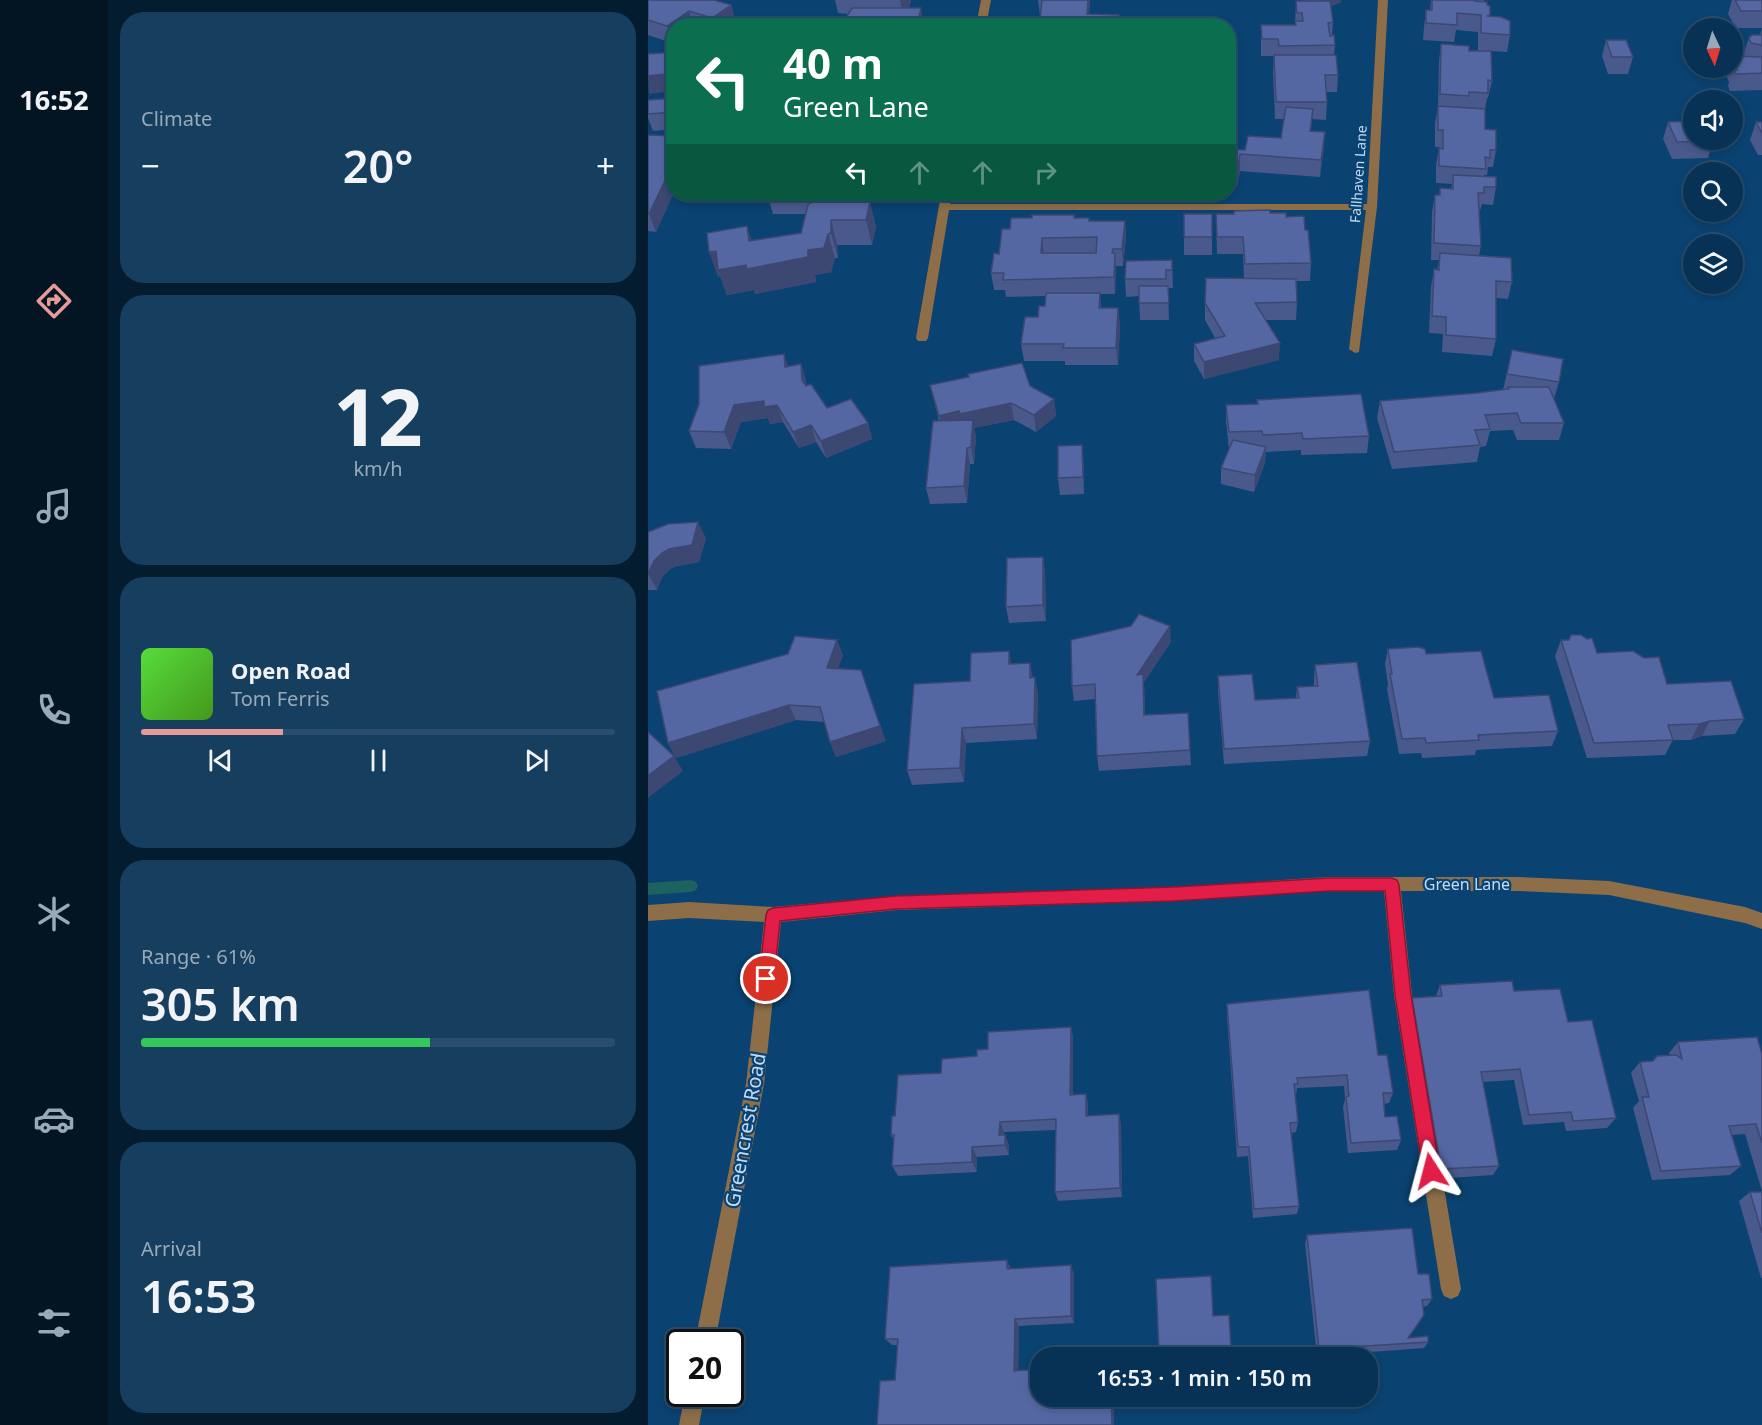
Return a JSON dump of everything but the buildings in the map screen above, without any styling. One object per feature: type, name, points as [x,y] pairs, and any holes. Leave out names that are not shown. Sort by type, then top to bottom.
[{"type":"street","points":[[983,18],[986,0]]},
{"type":"street","name":"Fallhaven Lane","points":[[1355,349],[1372,207],[1383,0]]},
{"type":"street","points":[[922,338],[944,201]]},
{"type":"street","points":[[943,207],[1372,207]]},
{"type":"street","name":"Green Lane","points":[[648,913],[689,910],[773,915],[896,903],[1174,894],[1328,884],[1518,884],[1609,888],[1745,915],[1762,921]]},
{"type":"street","points":[[1392,885],[1403,995],[1451,1289]]},
{"type":"street","name":"Greencrest Road","points":[[708,1329],[755,1084],[773,915]]},
{"type":"street","points":[[689,1425],[692,1407]]},
{"type":"waterway","points":[[648,889],[691,886]]},
{"type":"route","points":[[766,979],[773,915],[896,903],[1174,894],[1328,884],[1392,885],[1403,995],[1431,1171]]}]
